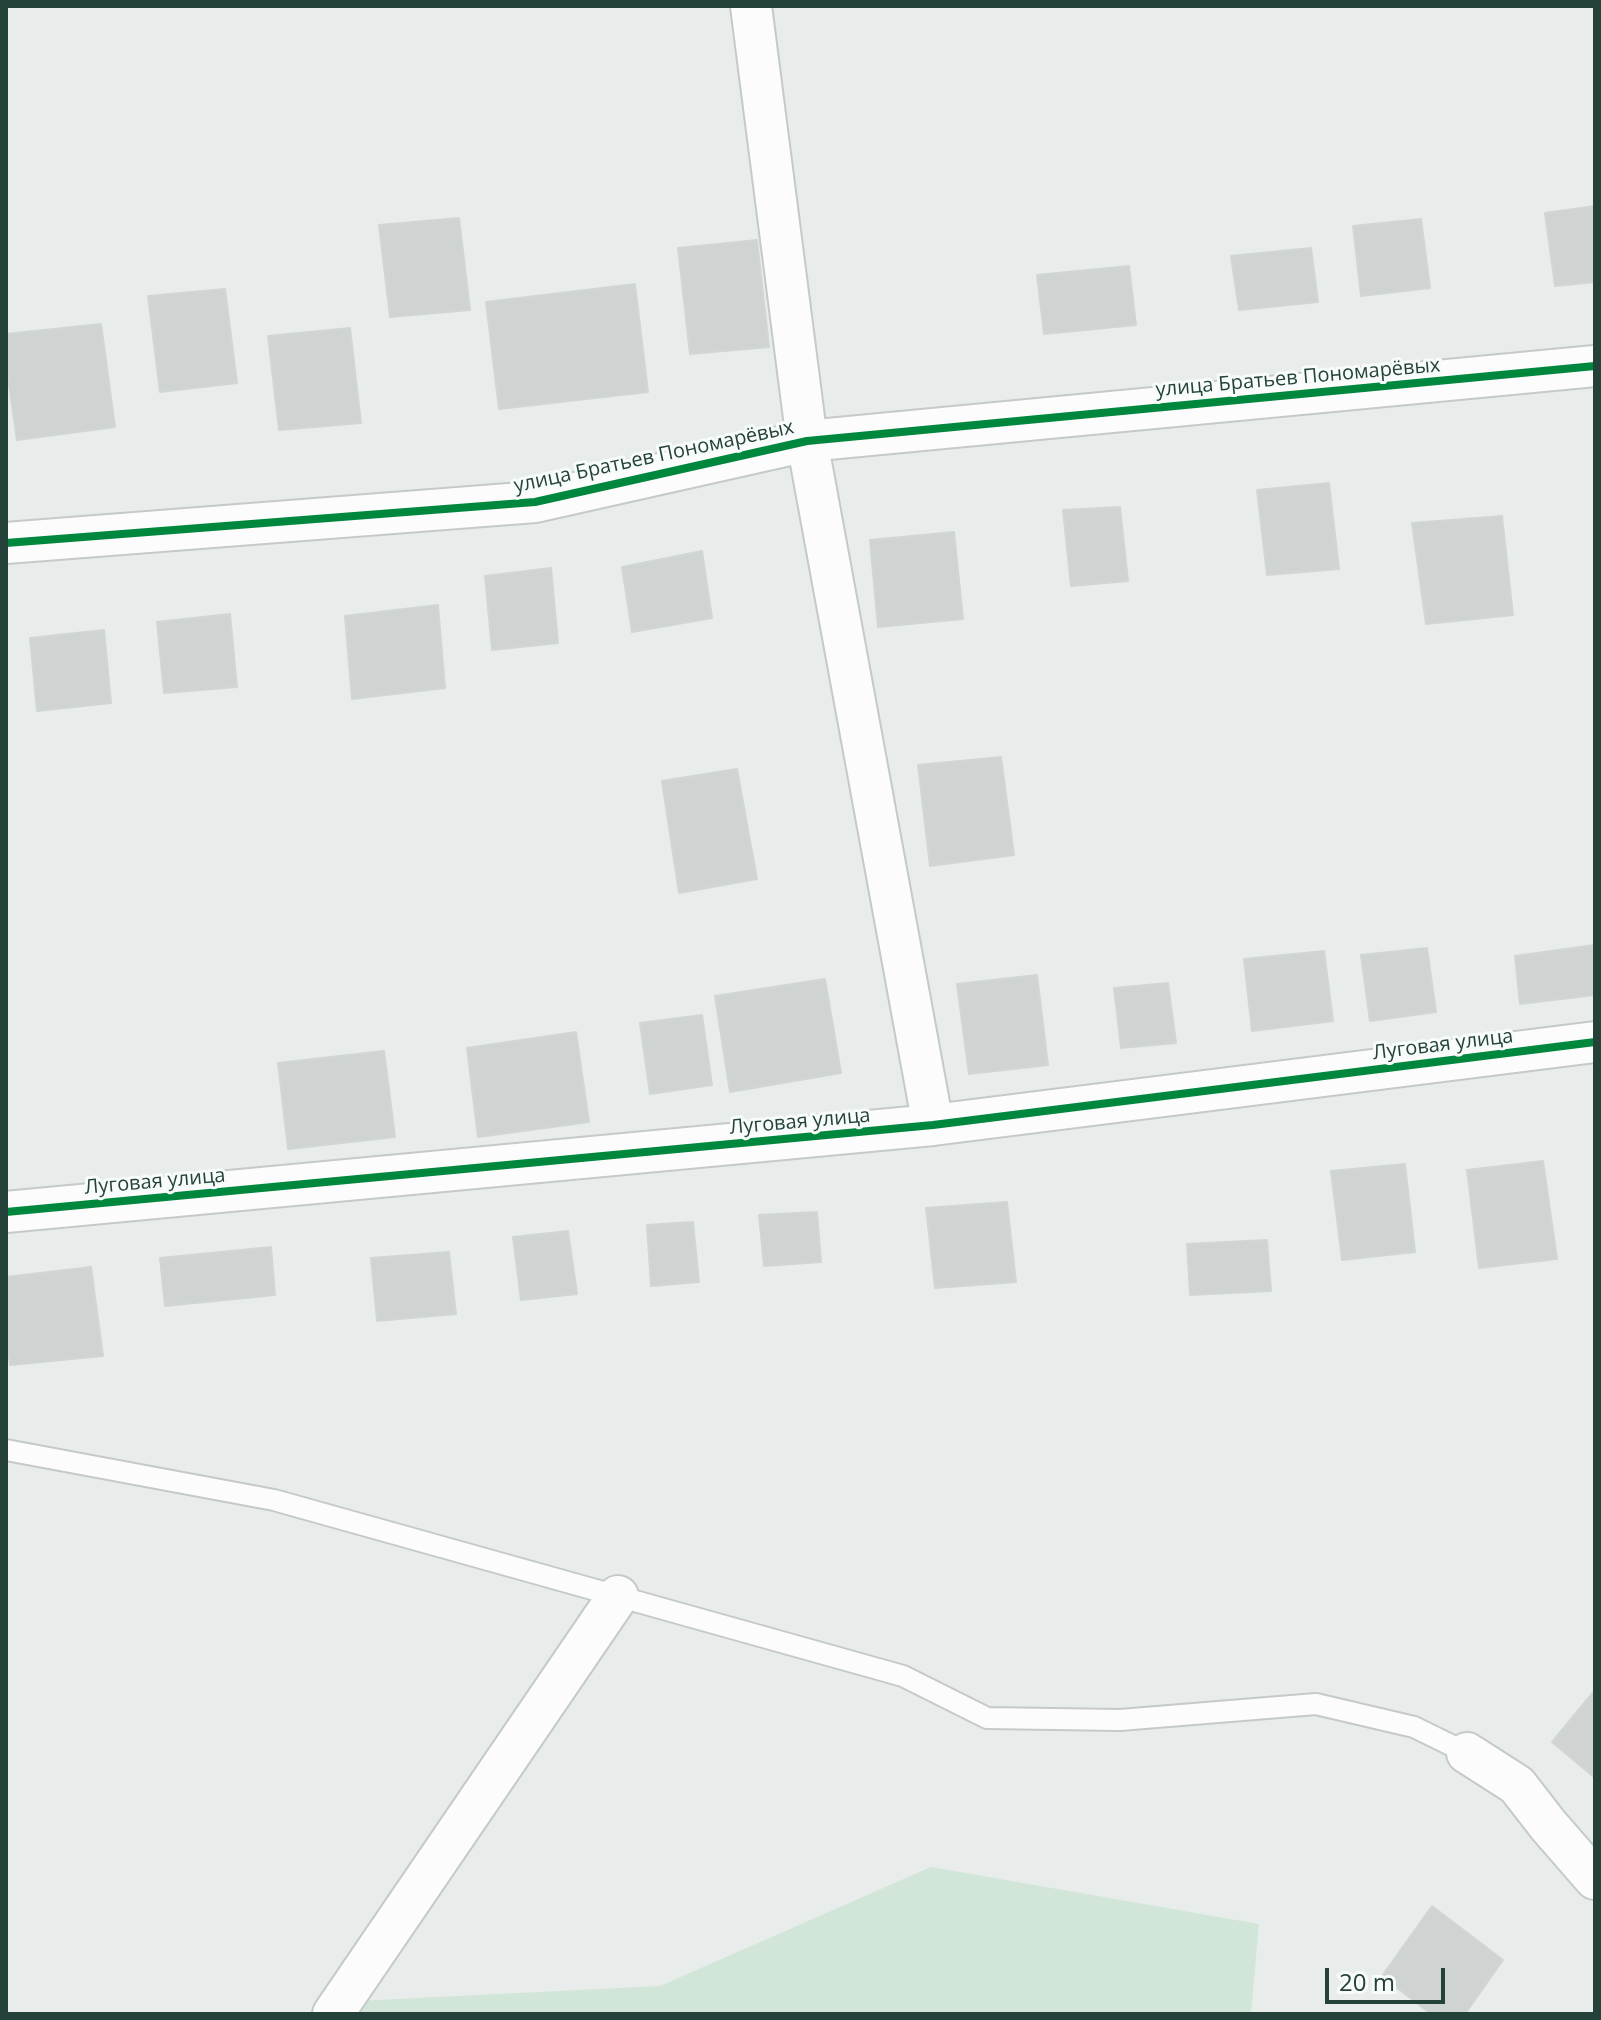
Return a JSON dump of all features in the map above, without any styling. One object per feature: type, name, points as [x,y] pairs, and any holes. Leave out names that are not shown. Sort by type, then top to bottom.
[{"type":"street","points":[[751,6],[807,441],[933,1125]]},
{"type":"street","name":"улица Братьев Пономарёвых","points":[[6,543],[535,502],[807,441],[1595,366]]},
{"type":"street","name":"Луговая улица","points":[[6,1212],[933,1125],[1595,1042]]},
{"type":"street","points":[[333,2014],[618,1596]]},
{"type":"street","points":[[1467,1753],[1517,1785],[1595,1879]]},
{"type":"lane","points":[[6,1450],[274,1500],[903,1676],[987,1718],[1120,1720],[1316,1704],[1414,1727],[1467,1753]]},
{"type":"green space","points":[[931,1867],[1259,1924],[1251,2014],[339,2014],[356,2001],[660,1986]]},
{"type":"building","points":[[1595,206],[1595,282],[1555,286],[1545,213]]},
{"type":"building","points":[[459,218],[470,310],[390,317],[379,225]]},
{"type":"building","points":[[1421,219],[1430,288],[1361,296],[1353,226]]},
{"type":"building","points":[[757,240],[769,347],[690,354],[678,248]]},
{"type":"building","points":[[1311,248],[1318,302],[1239,310],[1231,256]]},
{"type":"building","points":[[1129,266],[1136,325],[1044,334],[1037,275]]},
{"type":"building","points":[[635,284],[648,392],[499,409],[486,302]]},
{"type":"building","points":[[225,289],[237,383],[160,392],[148,296]]},
{"type":"building","points":[[101,324],[115,427],[17,440],[6,363],[6,334]]},
{"type":"building","points":[[350,328],[361,423],[279,430],[268,336]]},
{"type":"building","points":[[1329,483],[1339,569],[1267,575],[1257,490]]},
{"type":"building","points":[[1120,507],[1128,581],[1071,586],[1063,510]]},
{"type":"building","points":[[1502,516],[1513,615],[1426,624],[1412,523]]},
{"type":"building","points":[[954,532],[963,619],[878,627],[870,540]]},
{"type":"building","points":[[702,551],[712,618],[632,632],[622,567]]},
{"type":"building","points":[[551,568],[558,643],[492,650],[485,576]]},
{"type":"building","points":[[438,605],[445,688],[352,699],[345,616]]},
{"type":"building","points":[[230,614],[237,687],[164,693],[157,622]]},
{"type":"building","points":[[104,630],[111,703],[37,711],[30,638]]},
{"type":"building","points":[[1001,757],[1014,855],[930,866],[918,765]]},
{"type":"building","points":[[737,769],[757,879],[679,893],[662,781]]},
{"type":"building","points":[[1595,945],[1595,995],[1520,1004],[1515,956]]},
{"type":"building","points":[[1427,948],[1436,1012],[1370,1021],[1361,955]]},
{"type":"building","points":[[1324,951],[1333,1021],[1252,1031],[1244,959]]},
{"type":"building","points":[[1037,975],[1048,1065],[969,1074],[957,984]]},
{"type":"building","points":[[825,979],[841,1073],[730,1092],[715,996]]},
{"type":"building","points":[[1168,983],[1176,1043],[1121,1048],[1114,988]]},
{"type":"building","points":[[702,1015],[712,1085],[650,1094],[640,1023]]},
{"type":"building","points":[[576,1032],[589,1122],[478,1137],[467,1048]]},
{"type":"building","points":[[384,1051],[395,1137],[288,1149],[278,1063]]},
{"type":"building","points":[[1543,1161],[1557,1259],[1479,1268],[1467,1170]]},
{"type":"building","points":[[1405,1164],[1415,1252],[1342,1260],[1331,1171]]},
{"type":"building","points":[[1007,1202],[1016,1282],[935,1288],[926,1208]]},
{"type":"building","points":[[817,1212],[821,1262],[764,1266],[759,1215]]},
{"type":"building","points":[[693,1222],[699,1282],[651,1286],[647,1225]]},
{"type":"building","points":[[568,1231],[577,1294],[521,1300],[513,1237]]},
{"type":"building","points":[[1267,1240],[1271,1291],[1190,1295],[1187,1244]]},
{"type":"building","points":[[271,1247],[275,1295],[165,1306],[160,1258]]},
{"type":"building","points":[[449,1252],[456,1314],[377,1321],[371,1258]]},
{"type":"building","points":[[91,1267],[103,1356],[10,1365],[6,1277]]},
{"type":"building","points":[[1595,1690],[1595,1778],[1552,1742]]},
{"type":"building","points":[[1432,1906],[1503,1960],[1465,2014],[1431,2014],[1382,1976]]},
{"type":"cycle path","points":[[6,543],[535,502],[807,441],[1595,366]]},
{"type":"cycle path","points":[[6,1212],[933,1125],[1595,1042]]}]
